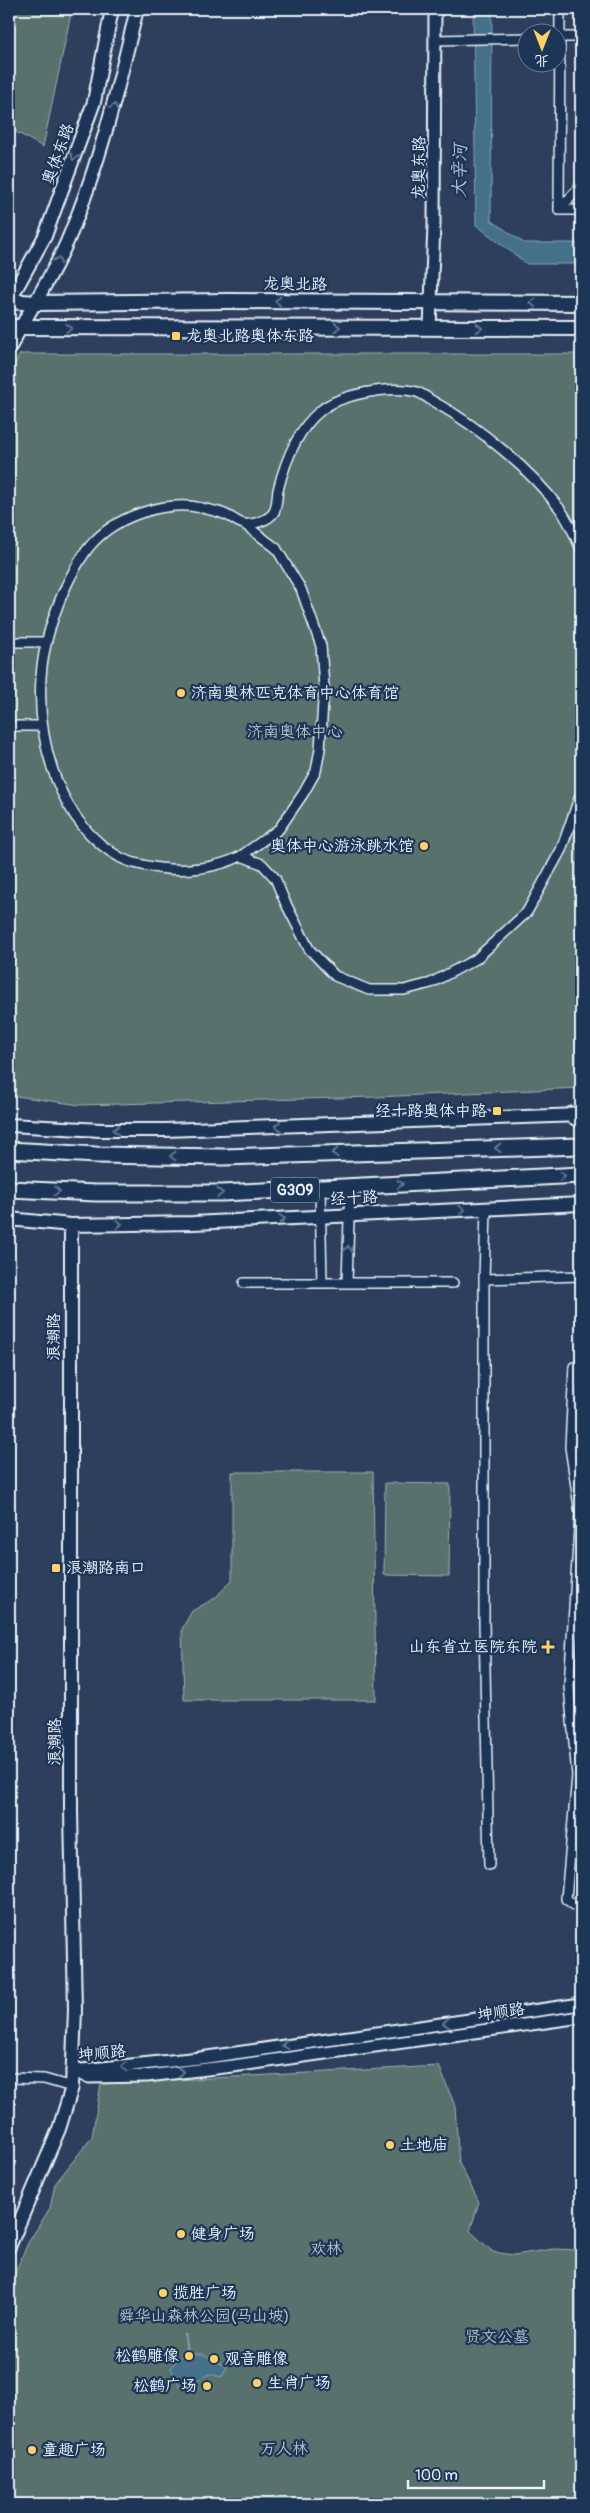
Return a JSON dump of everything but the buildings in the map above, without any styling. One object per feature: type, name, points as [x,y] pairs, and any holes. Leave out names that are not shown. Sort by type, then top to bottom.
[{"type":"highway","name":"G309","points":[[9,1150],[96,1156],[223,1157],[581,1146]]},
{"type":"highway","name":"经十路","points":[[9,1189],[96,1193],[222,1193],[581,1174]]},
{"type":"main road","name":"奥体东路","points":[[9,301],[45,236],[94,102],[112,9]]},
{"type":"main road","points":[[9,349],[14,328],[36,303],[67,242],[114,109],[137,9]]},
{"type":"main road","name":"龙奥北路","points":[[9,301],[36,303],[229,301],[581,303]]},
{"type":"main road","points":[[14,328],[581,328]]},
{"type":"main road","points":[[9,1125],[101,1130],[164,1130],[578,1116]]},
{"type":"main road","name":"经十路","points":[[9,1219],[71,1225],[193,1223],[581,1204]]},
{"type":"main road","name":"浪潮路","points":[[9,2247],[59,2129],[72,2086],[75,2010],[71,1747],[71,1225]]},
{"type":"street","name":"龙奥东路","points":[[430,328],[434,225],[435,9]]},
{"type":"street","points":[[560,9],[560,22]]},
{"type":"street","points":[[568,37],[581,36]]},
{"type":"street","points":[[435,40],[518,38]]},
{"type":"street","points":[[559,72],[559,210]]},
{"type":"street","points":[[559,210],[581,186]]},
{"type":"street","points":[[559,210],[581,210]]},
{"type":"street","points":[[244,524],[262,522],[274,512],[286,464],[302,431],[321,409],[355,394],[388,390],[417,392],[483,434],[542,488],[562,511],[581,549]]},
{"type":"street","points":[[168,507],[199,508],[224,514],[244,524],[276,548],[301,589],[321,646],[324,687],[320,748],[316,771],[279,829],[241,856],[230,861],[178,871],[122,860],[80,825],[65,797],[50,762],[43,726],[41,674],[47,642],[68,582],[90,546],[114,526],[143,511],[168,507]]},
{"type":"street","points":[[9,642],[47,642]]},
{"type":"street","points":[[9,726],[43,726]]},
{"type":"street","points":[[241,856],[262,864],[276,878],[285,902],[309,949],[335,976],[369,990],[404,990],[431,983],[476,959],[527,912],[561,850],[581,793]]},
{"type":"street","points":[[347,1283],[350,1186]]},
{"type":"street","points":[[320,1188],[322,1283]]},
{"type":"street","points":[[486,1209],[484,1279],[484,1611],[489,1865]]},
{"type":"street","points":[[484,1279],[581,1276]]},
{"type":"street","points":[[244,1283],[453,1282]]},
{"type":"street","points":[[581,1366],[574,1366],[570,1447],[580,1513],[569,1686],[576,1776],[566,1899],[581,1910]]},
{"type":"street","name":"坤顺路","points":[[72,2071],[200,2058],[581,2004]]},
{"type":"street","name":"坤顺路","points":[[72,2071],[88,2078],[156,2075],[581,2017]]},
{"type":"street","points":[[9,2078],[44,2079],[72,2086]]},
{"type":"green space","points":[[9,9],[72,9],[43,147],[9,128]]},
{"type":"green space","name":"济南奥体中心","points":[[20,354],[581,354],[581,1088],[375,1097],[80,1105],[9,1095],[9,375]]},
{"type":"green space","points":[[232,1472],[373,1472],[376,1700],[184,1700],[182,1629],[192,1611],[215,1598],[232,1580]]},
{"type":"green space","points":[[385,1483],[450,1484],[449,1576],[384,1575]]},
{"type":"green space","name":"舜华山森林公园(马山坡)","points":[[439,2066],[455,2106],[459,2163],[479,2202],[470,2231],[493,2252],[514,2255],[553,2249],[581,2250],[581,2504],[9,2504],[9,2286],[28,2243],[50,2208],[55,2184],[92,2137],[101,2084]]},
{"type":"water","points":[[473,9],[492,9],[491,220],[524,243],[581,243],[581,264],[527,264],[476,225]]},
{"type":"water","points":[[188,2354],[203,2354],[227,2367],[222,2377],[209,2374],[187,2386],[179,2385],[171,2368],[178,2358]]},
{"type":"waterway","points":[[185,2335],[188,2354]]},
{"type":"place","name":"龙奥北路奥体东路","points":[[176,336]]},
{"type":"place","name":"济南奥林匹克体育中心体育馆","points":[[181,693]]},
{"type":"place","name":"奥体中心游泳跳水馆","points":[[424,846]]},
{"type":"place","name":"经十路奥体中路","points":[[497,1111]]},
{"type":"place","name":"浪潮路南口","points":[[56,1568]]},
{"type":"place","name":"山东省立医院东院","points":[[548,1647]]},
{"type":"place","name":"土地庙","points":[[390,2145]]},
{"type":"place","name":"健身广场","points":[[181,2234]]},
{"type":"place","name":"揽胜广场","points":[[163,2293]]},
{"type":"place","name":"松鹤雕像","points":[[189,2356]]},
{"type":"place","name":"观音雕像","points":[[214,2359]]},
{"type":"place","name":"生肖广场","points":[[257,2383]]},
{"type":"place","name":"松鹤广场","points":[[207,2386]]},
{"type":"place","name":"童趣广场","points":[[32,2450]]},
{"type":"water label","name":"大辛河","points":[[460,171]]},
{"type":"park label","name":"欢林","points":[[326,2249]]},
{"type":"park label","name":"贤文公墓","points":[[497,2337]]},
{"type":"park label","name":"万人林","points":[[284,2449]]}]
